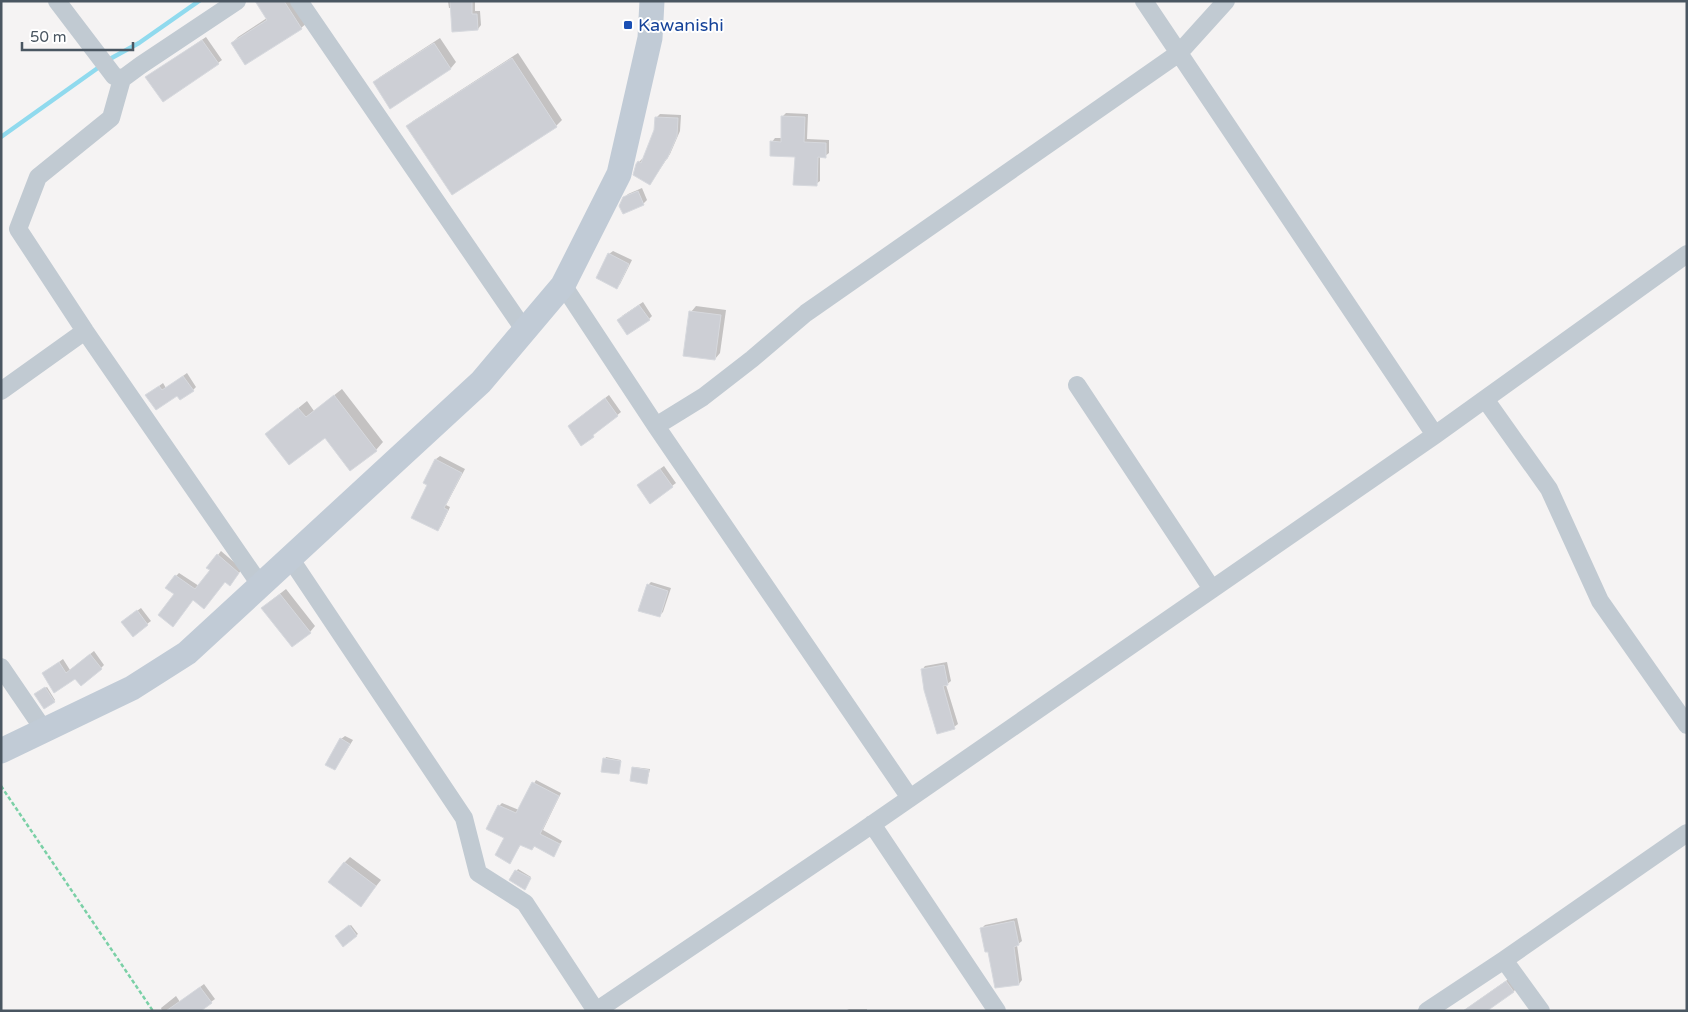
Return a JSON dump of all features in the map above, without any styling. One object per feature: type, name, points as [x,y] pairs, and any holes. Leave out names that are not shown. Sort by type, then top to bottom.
[{"type":"street","points":[[57,1],[114,76],[122,79]]},
{"type":"street","points":[[237,1],[122,79],[111,118],[38,177],[18,228],[85,330],[261,586]]},
{"type":"street","points":[[299,1],[525,331]]},
{"type":"street","points":[[1,751],[132,688],[188,653],[481,382],[563,285],[619,174],[650,38],[652,1]]},
{"type":"street","points":[[1144,1],[1435,435]]},
{"type":"street","points":[[656,426],[703,397],[752,359],[806,313],[1180,53],[1226,1]]},
{"type":"street","points":[[290,558],[464,818],[478,873],[525,903],[596,1011],[910,798],[1435,435],[1687,254]]},
{"type":"street","points":[[563,285],[656,426],[910,798]]},
{"type":"street","points":[[1,391],[85,330]]},
{"type":"street","points":[[1077,385],[1212,589]]},
{"type":"street","points":[[1484,399],[1548,489],[1600,601],[1687,725]]},
{"type":"street","points":[[1,667],[44,730]]},
{"type":"street","points":[[872,824],[997,1011]]},
{"type":"street","points":[[1427,1011],[1687,833]]},
{"type":"street","points":[[1504,960],[1541,1011]]},
{"type":"path","points":[[1,786],[153,1011]]},
{"type":"building","points":[[255,1],[284,1],[302,29],[245,65],[231,43],[267,20]]},
{"type":"building","points":[[450,1],[472,1],[472,14],[477,14],[478,30],[452,32]]},
{"type":"building","points":[[202,40],[219,64],[163,102],[145,77]]},
{"type":"building","points":[[434,43],[451,69],[390,109],[373,82]]},
{"type":"building","points":[[512,58],[557,127],[452,195],[406,126]]},
{"type":"building","points":[[781,116],[805,117],[804,142],[826,143],[826,158],[818,157],[817,186],[793,185],[795,157],[770,156],[770,141],[781,142]]},
{"type":"building","points":[[655,117],[678,118],[677,136],[667,159],[650,185],[633,175],[638,161],[641,163],[654,130]]},
{"type":"building","points":[[638,191],[644,205],[623,214],[619,206],[623,197]]},
{"type":"building","points":[[608,253],[629,264],[617,289],[596,278]]},
{"type":"building","points":[[639,305],[650,320],[627,335],[617,320]]},
{"type":"building","points":[[689,311],[721,315],[715,360],[683,356]]},
{"type":"building","points":[[183,376],[194,391],[180,400],[177,396],[156,410],[145,395],[159,386],[162,390]]},
{"type":"building","points":[[334,395],[377,451],[350,471],[325,438],[289,465],[265,434],[298,408],[306,417]]},
{"type":"building","points":[[605,398],[618,416],[581,446],[568,426]]},
{"type":"building","points":[[435,459],[462,473],[444,508],[448,510],[438,531],[411,518],[427,485],[423,483]]},
{"type":"building","points":[[660,469],[673,487],[650,504],[637,485]]},
{"type":"building","points":[[217,554],[239,573],[230,586],[225,582],[204,609],[193,600],[173,627],[158,615],[174,594],[165,588],[175,575],[195,589],[210,570],[206,568]]},
{"type":"building","points":[[647,584],[668,591],[660,617],[638,611]]},
{"type":"building","points":[[280,594],[311,633],[292,647],[261,608]]},
{"type":"building","points":[[137,610],[148,625],[133,637],[121,622]]},
{"type":"building","points":[[90,654],[102,669],[81,686],[75,679],[54,693],[42,673],[59,662],[66,673]]},
{"type":"building","points":[[944,665],[948,685],[943,686],[955,729],[937,734],[924,690],[921,669]]},
{"type":"building","points":[[45,687],[55,702],[44,709],[34,694]]},
{"type":"building","points":[[340,738],[350,744],[335,770],[325,765]]},
{"type":"building","points":[[603,758],[621,761],[619,774],[601,772]]},
{"type":"building","points":[[632,767],[649,770],[647,784],[630,781]]},
{"type":"building","points":[[532,782],[559,796],[540,834],[560,844],[554,857],[534,846],[532,850],[520,845],[510,864],[495,855],[504,838],[486,829],[498,805],[516,813]]},
{"type":"building","points":[[344,862],[376,886],[361,907],[328,882]]},
{"type":"building","points":[[515,870],[531,878],[525,890],[509,880]]},
{"type":"building","points":[[1014,921],[1019,945],[1014,947],[1019,985],[995,988],[988,952],[985,952],[980,928]]},
{"type":"building","points":[[349,925],[357,936],[343,947],[335,936]]},
{"type":"building","points":[[1506,981],[1514,992],[1487,1011],[1463,1011]]},
{"type":"building","points":[[200,987],[212,1003],[201,1011],[166,1011]]},
{"type":"waterway","points":[[108,60],[139,43],[199,1]]},
{"type":"waterway","points":[[1,137],[102,65]]},
{"type":"place","name":"Kawanishi","points":[[628,25]]}]
